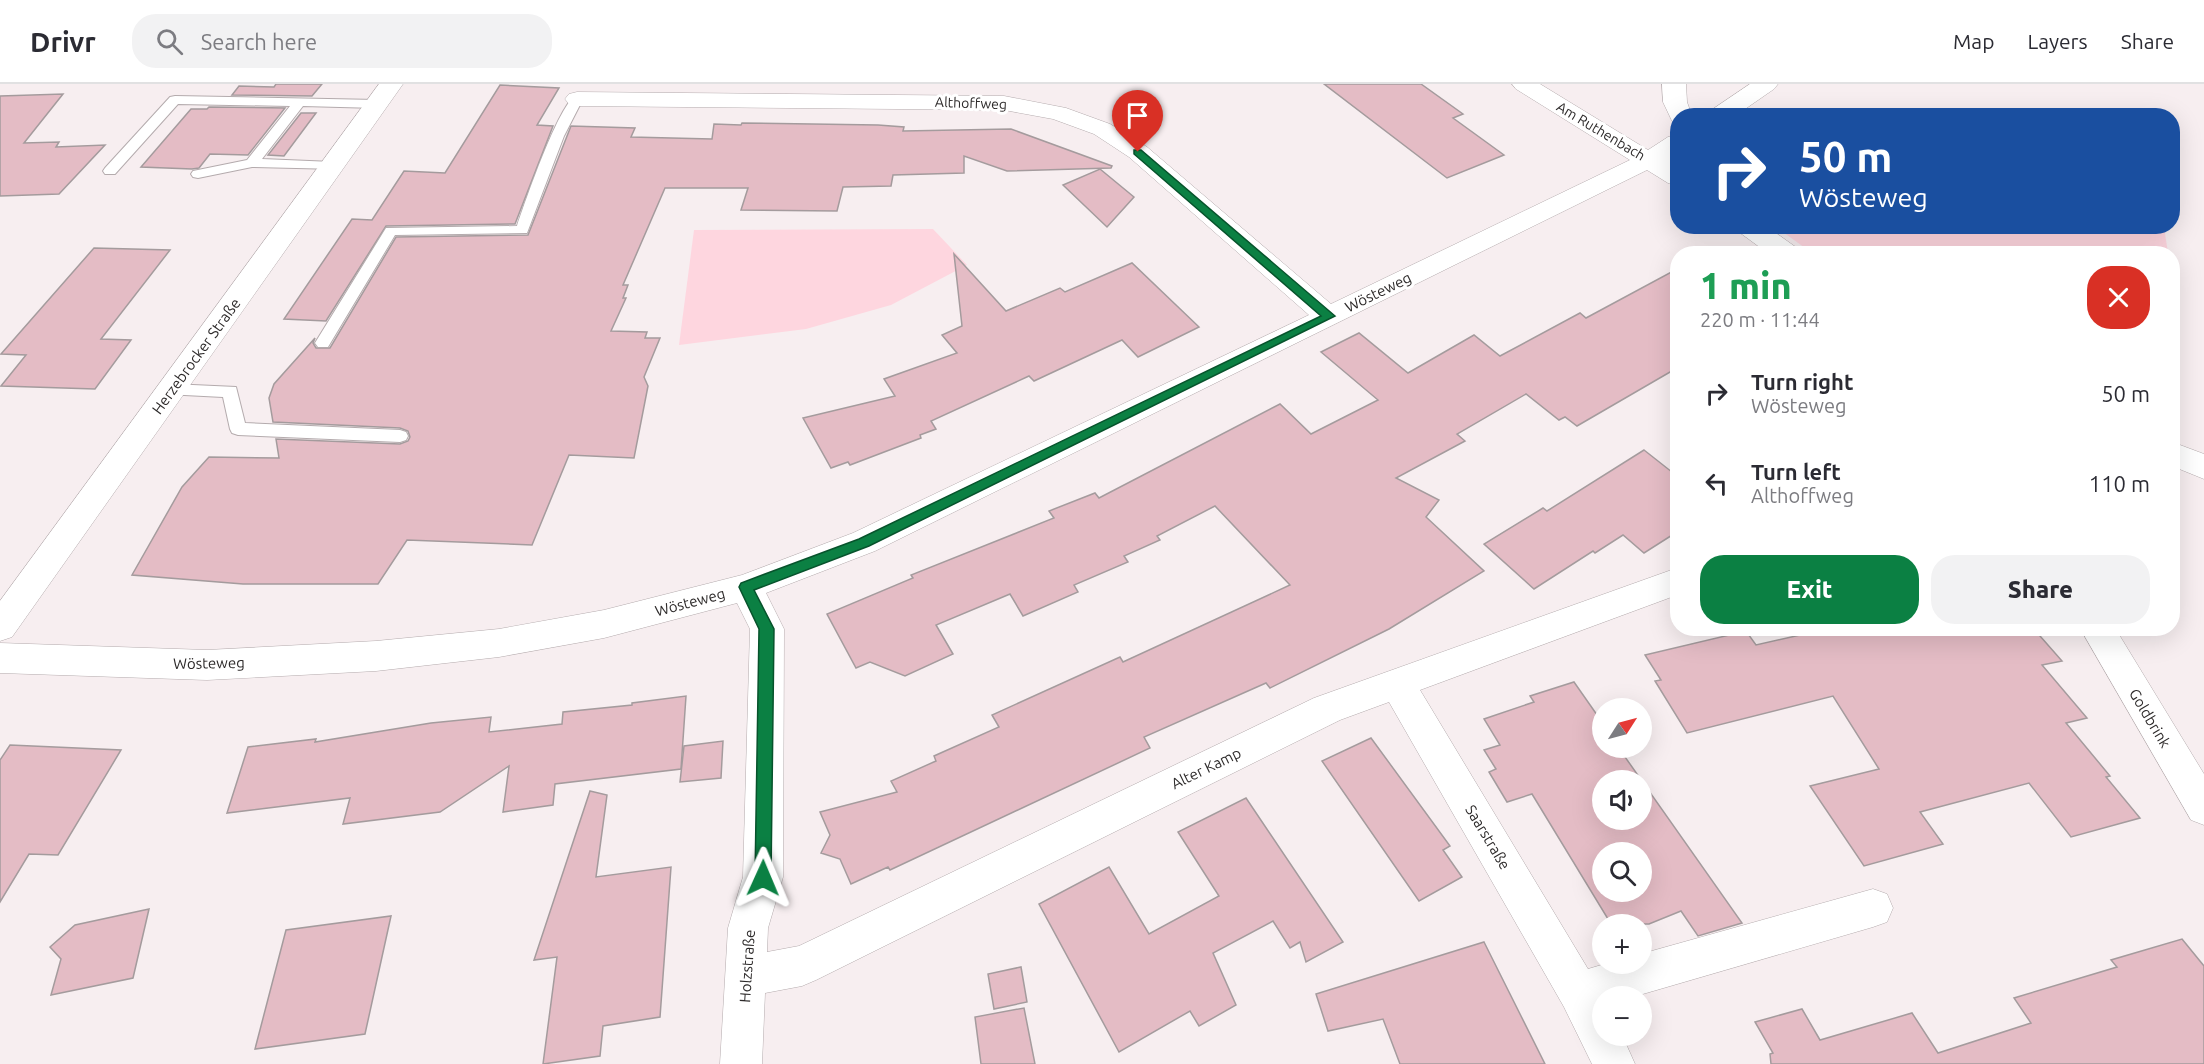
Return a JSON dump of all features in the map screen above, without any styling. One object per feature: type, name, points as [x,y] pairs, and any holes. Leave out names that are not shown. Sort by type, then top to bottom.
[{"type":"street","name":"Am Ruthenbach","points":[[1524,84],[1663,161]]},
{"type":"street","points":[[1674,84],[1677,108]]},
{"type":"street","points":[[1730,108],[1766,84]]},
{"type":"street","name":"Herzebrocker Straße","points":[[0,627],[384,94]]},
{"type":"street","name":"Althoffweg","points":[[577,99],[1004,103],[1058,114],[1102,129],[1138,152],[1329,316]]},
{"type":"street","name":"Wösteweg","points":[[0,658],[207,665],[387,655],[499,643],[604,624],[746,587],[864,543],[1329,316],[1663,161]]},
{"type":"street","points":[[1759,234],[1777,246]]},
{"type":"street","points":[[2180,456],[2204,467]]},
{"type":"street","name":"Alter Kamp","points":[[745,976],[802,966],[1327,709],[1670,584]]},
{"type":"street","name":"Holzstraße","points":[[741,1064],[748,928],[763,878],[766,629],[746,587]]},
{"type":"street","name":"Goldbrink","points":[[2102,636],[2204,808]]},
{"type":"street","name":"Saarstraße","points":[[1397,683],[1579,992],[1614,1064]]},
{"type":"street","points":[[1579,992],[1873,908]]},
{"type":"lane","points":[[110,171],[175,100],[299,102],[384,94]]},
{"type":"lane","points":[[323,343],[391,231],[522,230],[557,136],[577,99]]},
{"type":"lane","points":[[252,164],[299,102]]},
{"type":"lane","points":[[198,174],[252,164],[333,166]]},
{"type":"lane","points":[[171,390],[230,391],[238,429],[400,436]]},
{"type":"shaded area","points":[[933,229],[967,265],[891,305],[806,329],[679,345],[694,230]]},
{"type":"shaded area","points":[[1786,234],[2165,234],[2167,246],[1802,246]]},
{"type":"building","points":[[276,84],[322,84],[312,96],[232,95],[239,86],[274,87]]},
{"type":"building","points":[[1324,84],[1421,84],[1463,114],[1453,118],[1504,155],[1447,178]]},
{"type":"building","points":[[500,85],[559,88],[537,125],[553,126],[515,224],[386,226],[326,321],[284,319],[352,219],[372,220],[404,171],[445,173]]},
{"type":"building","points":[[63,94],[24,143],[59,142],[56,147],[105,145],[59,194],[0,196],[0,96]]},
{"type":"building","points":[[209,107],[285,108],[248,155],[210,154],[199,168],[192,169],[141,167],[191,109]]},
{"type":"building","points":[[301,113],[316,113],[284,156],[268,155]]},
{"type":"building","points":[[742,123],[878,125],[904,127],[903,131],[1011,129],[1112,166],[1111,168],[1007,171],[964,156],[964,173],[893,175],[891,186],[843,187],[837,211],[741,210],[748,188],[665,188],[623,285],[628,285],[623,298],[626,298],[611,331],[647,332],[645,338],[660,338],[644,377],[648,386],[634,458],[569,455],[532,545],[407,540],[378,584],[243,584],[132,575],[182,487],[209,457],[279,458],[276,439],[400,444],[408,441],[410,437],[408,431],[400,428],[273,422],[269,398],[274,384],[315,338],[313,343],[316,348],[330,348],[396,237],[528,235],[571,126],[635,128],[631,137],[712,139],[714,124],[741,125]]},
{"type":"building","points":[[1100,169],[1134,197],[1107,227],[1063,185]]},
{"type":"building","points":[[94,248],[170,250],[101,339],[131,340],[95,389],[1,386],[26,355],[1,354]]},
{"type":"building","points":[[954,254],[1006,311],[1060,288],[1065,292],[1132,263],[1199,327],[1138,357],[1122,340],[1034,381],[1029,376],[931,421],[936,429],[920,435],[921,438],[850,465],[848,462],[831,468],[803,418],[895,396],[884,379],[957,353],[942,335],[962,326]]},
{"type":"building","points":[[1670,273],[1670,372],[1577,426],[1565,417],[1559,420],[1526,394],[1457,434],[1465,441],[1396,478],[1439,500],[1426,517],[1484,571],[1389,629],[1270,688],[1266,683],[1144,737],[1150,748],[890,870],[888,867],[851,884],[840,859],[821,853],[830,835],[820,812],[897,792],[891,781],[936,761],[934,756],[999,727],[992,715],[1120,657],[1123,662],[1290,585],[1215,506],[1157,536],[1160,540],[1124,556],[1128,562],[1074,585],[1078,592],[1023,616],[1010,594],[936,625],[953,654],[905,676],[870,662],[856,668],[827,614],[913,578],[911,575],[1054,518],[1049,511],[1095,493],[1099,498],[1280,404],[1311,434],[1378,400],[1321,352],[1359,333],[1408,373],[1474,335],[1500,356],[1580,313],[1586,318]]},
{"type":"building","points":[[1644,450],[1670,470],[1670,536],[1644,553],[1623,535],[1595,553],[1593,551],[1534,589],[1484,544],[1543,508],[1547,511]]},
{"type":"building","points":[[1725,636],[1750,636],[1756,645],[1796,636],[2040,636],[2062,661],[2042,665],[2087,718],[2066,723],[2110,776],[2106,777],[2140,818],[2071,837],[2029,783],[1920,812],[1943,844],[1864,866],[1810,786],[1879,769],[1833,696],[1687,733],[1655,681],[1661,680],[1645,655]]},
{"type":"building","points":[[1574,682],[1592,708],[1592,758],[1626,758],[1634,770],[1592,770],[1592,830],[1652,830],[1652,795],[1742,923],[1698,936],[1681,911],[1652,923],[1652,914],[1605,914],[1598,902],[1652,902],[1652,842],[1592,842],[1592,893],[1532,794],[1507,802],[1489,772],[1496,769],[1484,750],[1500,745],[1484,719],[1534,702],[1530,696]]},
{"type":"building","points":[[686,696],[681,769],[555,784],[553,805],[503,812],[509,766],[440,812],[343,824],[350,798],[227,813],[248,747],[316,739],[315,742],[431,723],[491,717],[489,732],[562,724],[563,712],[632,705],[632,703]]},
{"type":"building","points":[[1371,738],[1450,846],[1443,850],[1462,877],[1419,901],[1322,761]]},
{"type":"building","points":[[723,741],[721,778],[680,782],[684,746]]},
{"type":"building","points":[[10,745],[121,750],[58,855],[29,854],[0,902],[0,760]]},
{"type":"building","points":[[590,791],[607,795],[596,877],[671,867],[660,1017],[603,1026],[600,1056],[543,1064],[557,957],[534,960]]},
{"type":"building","points":[[1246,798],[1343,942],[1306,962],[1300,942],[1290,948],[1273,921],[1213,953],[1236,1005],[1199,1026],[1190,1011],[1119,1052],[1039,904],[1109,867],[1149,934],[1219,896],[1178,832]]},
{"type":"building","points":[[149,909],[133,978],[51,995],[61,959],[50,947],[75,925]]},
{"type":"building","points":[[391,916],[365,1034],[255,1049],[286,930]]},
{"type":"building","points":[[2182,939],[2204,966],[2204,1064],[1771,1064],[1770,1054],[1773,1053],[1755,1022],[1802,1009],[1820,1040],[1912,1013],[1938,1053],[2031,1023],[2014,998],[2117,967],[2111,960]]},
{"type":"building","points":[[1484,942],[1545,1064],[1400,1064],[1383,1019],[1328,1031],[1316,994]]},
{"type":"building","points":[[1021,967],[1027,1002],[994,1009],[988,974]]},
{"type":"building","points":[[1024,1008],[1035,1064],[981,1064],[975,1017]]},
{"type":"route","points":[[763,878],[766,629],[746,587],[864,543],[1329,316],[1138,152]]}]
